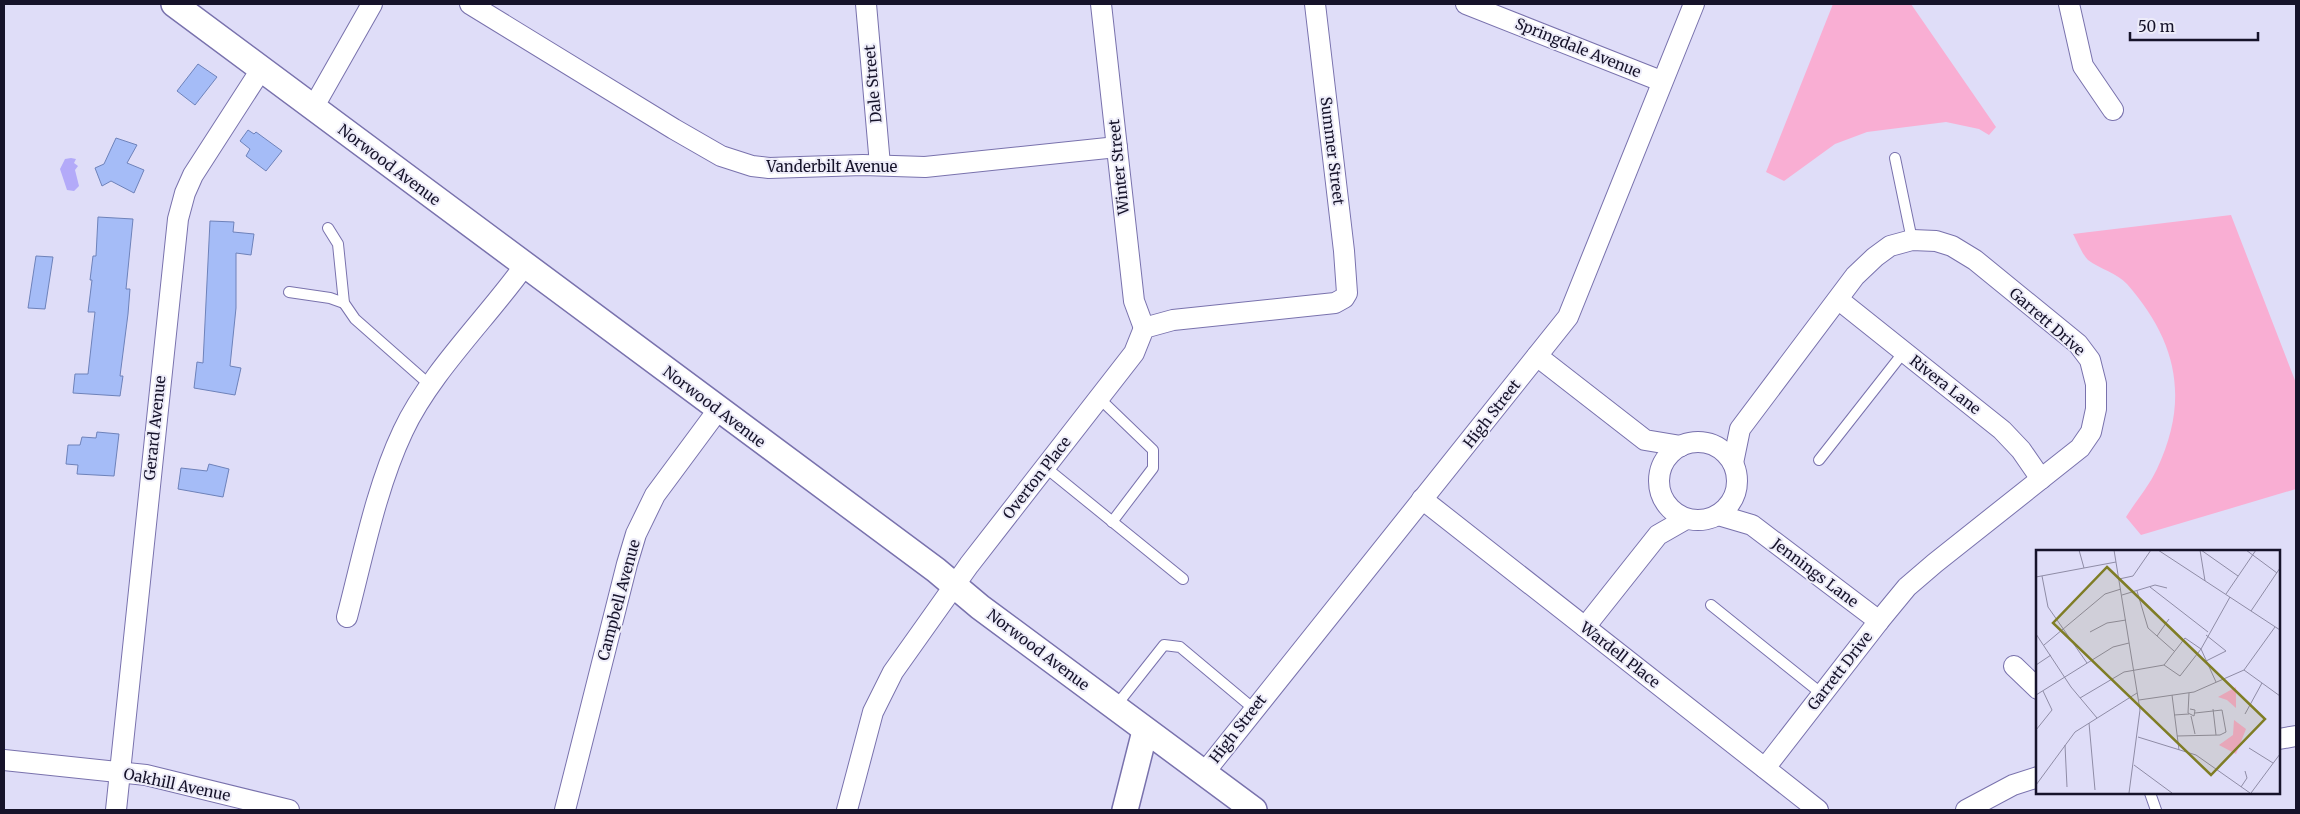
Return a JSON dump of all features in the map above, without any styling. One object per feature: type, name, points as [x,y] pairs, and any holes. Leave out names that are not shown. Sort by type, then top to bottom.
[{"type":"street","name":"Norwood Avenue","points":[[176,4],[718,410],[936,570],[980,607],[1145,731],[1254,810]]},
{"type":"street","points":[[313,108],[372,4]]},
{"type":"street","name":"Vanderbilt Avenue","points":[[470,4],[674,129],[737,163],[769,168],[880,165],[925,167],[960,165],[1117,147]]},
{"type":"street","name":"Dale Street","points":[[866,4],[880,165]]},
{"type":"street","name":"Winter Street","points":[[1101,4],[1134,301],[1144,328]]},
{"type":"street","name":"Summer Street","points":[[1144,328],[1173,320],[1335,303],[1344,298],[1347,293],[1344,251],[1315,4]]},
{"type":"street","name":"Springdale Avenue","points":[[1466,4],[1661,81]]},
{"type":"street","name":"High Street","points":[[1204,773],[1568,316],[1661,81],[1694,4]]},
{"type":"street","points":[[2070,4],[2083,66],[2114,110]]},
{"type":"street","name":"Gerard Avenue","points":[[116,810],[178,219],[184,193],[193,175],[262,68]]},
{"type":"street","name":"Garrett Drive","points":[[1736,492],[1737,482],[1733,463],[1740,429],[1856,276],[1875,257],[1890,246],[1912,240],[1936,241],[1952,246],[1975,260],[2078,344],[2090,360],[2096,384],[2096,409],[2092,432],[2080,448],[1907,587],[1765,768]]},
{"type":"street","points":[[347,617],[390,463],[404,430],[431,386],[525,266]]},
{"type":"street","name":"Rivera Lane","points":[[1839,300],[1903,353],[2002,430],[2021,450],[2041,479]]},
{"type":"street","name":"Overton Place","points":[[846,810],[873,712],[893,672],[955,586],[1134,353],[1144,328]]},
{"type":"street","points":[[1537,356],[1645,440],[1660,471]]},
{"type":"street","name":"Campbell Avenue","points":[[565,810],[636,534],[655,495],[718,410]]},
{"type":"street","name":"Garrett Drive","points":[[1681,446],[1698,442],[1708,443],[1740,429]]},
{"type":"street","points":[[1645,440],[1681,446]]},
{"type":"street","points":[[1708,443],[1726,454],[1733,463]]},
{"type":"street","points":[[1658,535],[1663,501],[1658,482],[1660,471],[1671,452],[1681,446]]},
{"type":"street","points":[[1663,501],[1677,515],[1686,519],[1708,520],[1718,515],[1729,505],[1736,492]]},
{"type":"street","name":"Jennings Lane","points":[[1736,492],[1752,525]]},
{"type":"street","name":"Wardell Place","points":[[1422,499],[1818,810]]},
{"type":"street","name":"Jennings Lane","points":[[1718,515],[1752,525],[1879,621]]},
{"type":"street","points":[[1586,627],[1658,535],[1686,519]]},
{"type":"street","points":[[2014,666],[2036,687]]},
{"type":"street","points":[[1125,810],[1145,731]]},
{"type":"street","points":[[2280,739],[2296,736]]},
{"type":"street","name":"Oakhill Avenue","points":[[4,760],[146,775],[290,810]]},
{"type":"street","points":[[1966,810],[2013,785],[2036,778]]},
{"type":"lane","points":[[1895,158],[1912,240]]},
{"type":"lane","points":[[328,228],[338,244],[344,303],[354,319],[431,386]]},
{"type":"lane","points":[[289,292],[330,298],[344,303]]},
{"type":"lane","points":[[1820,460],[1903,353]]},
{"type":"lane","points":[[1099,398],[1153,450],[1153,468],[1112,522]]},
{"type":"lane","points":[[1045,467],[1183,579]]},
{"type":"lane","points":[[1711,605],[1822,694]]},
{"type":"lane","points":[[1114,707],[1164,644],[1180,647],[1254,709]]},
{"type":"lane","points":[[2150,794],[2156,810]]},
{"type":"shaded area","points":[[1833,4],[1911,4],[1996,127],[1989,135],[1979,129],[1946,122],[1867,132],[1835,144],[1784,181],[1766,172]]},
{"type":"shaded area","points":[[65,159],[76,159],[74,163],[78,166],[75,170],[79,186],[74,191],[67,190],[60,169]]},
{"type":"shaded area","points":[[2231,215],[2296,383],[2296,489],[2141,535],[2126,517],[2154,475],[2167,443],[2173,419],[2175,395],[2173,372],[2167,349],[2144,305],[2123,280],[2088,260],[2073,234]]},
{"type":"building","points":[[198,64],[217,77],[195,105],[177,91]]},
{"type":"building","points":[[248,130],[254,134],[256,132],[282,151],[266,171],[246,156],[250,149],[240,141]]},
{"type":"building","points":[[116,138],[137,145],[127,163],[144,170],[134,193],[111,181],[102,186],[95,168],[104,164]]},
{"type":"building","points":[[98,217],[133,219],[126,289],[130,289],[120,376],[123,376],[120,396],[73,393],[75,374],[88,374],[95,312],[88,312],[92,280],[90,280],[93,256],[96,256]]},
{"type":"building","points":[[210,221],[234,222],[233,232],[254,234],[251,255],[236,253],[236,308],[230,366],[241,368],[235,395],[194,388],[197,362],[203,363]]},
{"type":"building","points":[[36,256],[53,257],[45,309],[28,308]]},
{"type":"building","points":[[97,432],[119,434],[114,476],[77,474],[78,465],[66,464],[68,445],[80,445],[82,437],[96,438]]},
{"type":"building","points":[[209,464],[229,469],[223,497],[178,489],[181,468],[207,471]]}]
